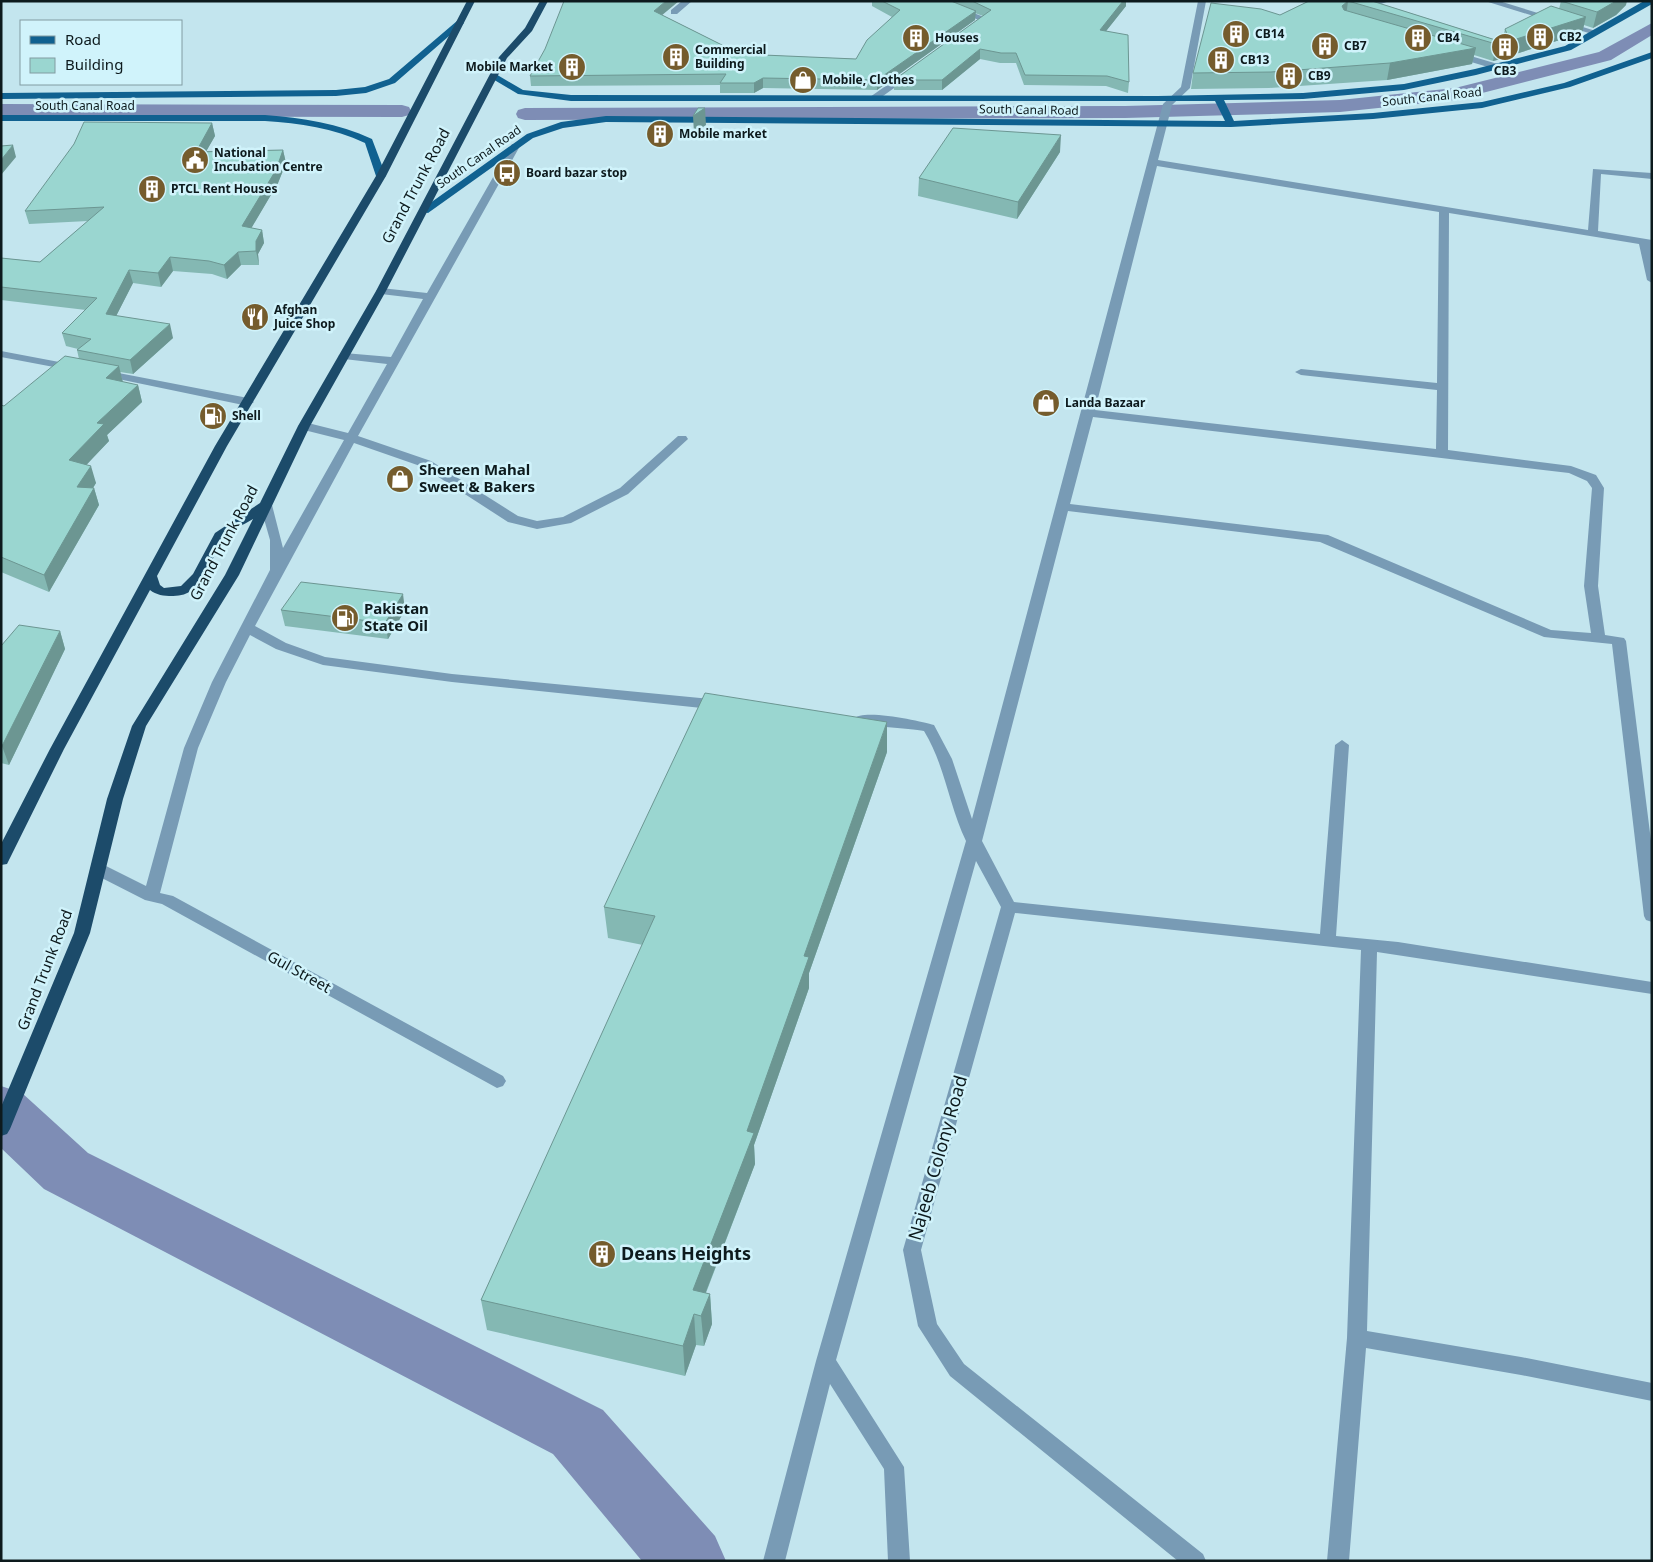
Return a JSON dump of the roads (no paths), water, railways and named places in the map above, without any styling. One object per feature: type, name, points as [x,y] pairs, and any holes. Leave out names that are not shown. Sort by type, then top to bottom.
[{"type":"highway","points":[[1,860],[57,750],[221,446],[381,176],[470,1]]},
{"type":"highway","name":"Grand Trunk Road","points":[[1,1129],[82,933],[115,799],[139,726],[232,575],[304,426],[424,211],[484,95],[501,80],[504,57],[529,28],[544,1]]},
{"type":"highway","points":[[151,577],[153,586],[159,591],[171,593],[185,591],[197,579],[220,536],[266,505]]},
{"type":"main road","points":[[501,80],[521,92],[537,96],[571,98],[1170,101],[1303,96],[1404,87],[1568,48],[1647,2]]},
{"type":"main road","points":[[1,96],[336,93],[366,90],[392,80],[460,23]]},
{"type":"main road","name":"South Canal Road","points":[[424,211],[530,136],[560,126],[606,119],[1231,123],[1373,116],[1482,105],[1567,85],[1652,56]]},
{"type":"main road","points":[[1219,98],[1231,123]]},
{"type":"main road","name":"South Canal Road","points":[[1,118],[265,118],[304,121],[344,129],[369,142],[381,176]]},
{"type":"street","points":[[674,12],[688,1]]},
{"type":"street","points":[[934,1],[985,19],[968,32]]},
{"type":"street","points":[[774,1561],[826,1361],[974,840],[1088,413],[1152,162],[1170,101],[1185,88],[1202,1]]},
{"type":"street","points":[[1349,10],[1386,1]]},
{"type":"street","points":[[1489,1],[1595,32]]},
{"type":"street","points":[[1446,52],[1498,66]]},
{"type":"street","points":[[873,99],[920,65]]},
{"type":"street","points":[[151,896],[191,748],[219,682],[277,570],[515,146]]},
{"type":"street","points":[[1152,162],[1648,242],[1652,280]]},
{"type":"street","points":[[1593,234],[1596,171],[1652,176]]},
{"type":"street","points":[[1442,452],[1444,208]]},
{"type":"street","points":[[381,290],[430,296]]},
{"type":"street","points":[[1,354],[248,402]]},
{"type":"street","points":[[344,356],[395,361]]},
{"type":"street","points":[[1301,372],[1442,387]]},
{"type":"street","points":[[1088,413],[1442,452],[1571,470],[1592,478],[1598,488],[1591,586],[1599,638]]},
{"type":"street","points":[[304,426],[352,438],[427,464],[513,519],[538,525],[566,520],[624,491],[682,439]]},
{"type":"street","points":[[266,505],[276,540],[277,570]]},
{"type":"street","points":[[1063,507],[1323,538],[1549,634],[1618,641],[1652,916]]},
{"type":"street","points":[[247,627],[281,646],[323,662],[452,678],[735,707]]},
{"type":"street","points":[[843,718],[910,723],[929,728],[939,741],[963,815],[974,840],[1009,907],[1369,945],[1652,988]]},
{"type":"street","points":[[1328,940],[1342,745]]},
{"type":"street","name":"Gul Street","points":[[98,869],[151,896],[167,900],[497,1081]]},
{"type":"street","name":"Najeeb Colony Road","points":[[1009,907],[912,1250],[928,1326],[958,1370],[1195,1561]]},
{"type":"street","points":[[1338,1561],[1357,1338],[1369,945]]},
{"type":"street","points":[[1357,1338],[1521,1366],[1652,1392]]},
{"type":"street","points":[[826,1361],[894,1466],[899,1561]]},
{"type":"waterway","points":[[525,114],[1125,112],[1340,106],[1455,94],[1605,56],[1652,28]]},
{"type":"waterway","points":[[1,110],[402,111]]},
{"type":"waterway","points":[[1,1110],[66,1171],[578,1432],[689,1561]]},
{"type":"place","name":"CB14","points":[[1236,34]]},
{"type":"place","name":"CB2","points":[[1540,37]]},
{"type":"place","name":"Houses","points":[[916,38]]},
{"type":"place","name":"CB4","points":[[1418,38]]},
{"type":"place","name":"CB7","points":[[1325,46]]},
{"type":"place","name":"CB3","points":[[1505,47]]},
{"type":"place","name":"Commercial Building","points":[[676,57]]},
{"type":"place","name":"CB13","points":[[1221,60]]},
{"type":"place","name":"Mobile Market","points":[[572,67]]},
{"type":"place","name":"CB9","points":[[1289,76]]},
{"type":"place","name":"Mobile, Clothes","points":[[803,80]]},
{"type":"place","name":"Mobile market","points":[[660,134]]},
{"type":"place","name":"National Incubation Centre","points":[[195,160]]},
{"type":"place","name":"Board bazar stop","points":[[507,173]]},
{"type":"place","name":"PTCL Rent Houses","points":[[152,189]]},
{"type":"place","name":"Afghan Juice Shop","points":[[255,317]]},
{"type":"place","name":"Landa Bazaar","points":[[1046,403]]},
{"type":"place","name":"Shell","points":[[213,416]]},
{"type":"place","name":"Shereen Mahal Sweet & Bakers","points":[[400,479]]},
{"type":"place","name":"Pakistan State Oil","points":[[345,618]]},
{"type":"place","name":"Deans Heights","points":[[602,1254]]}]
